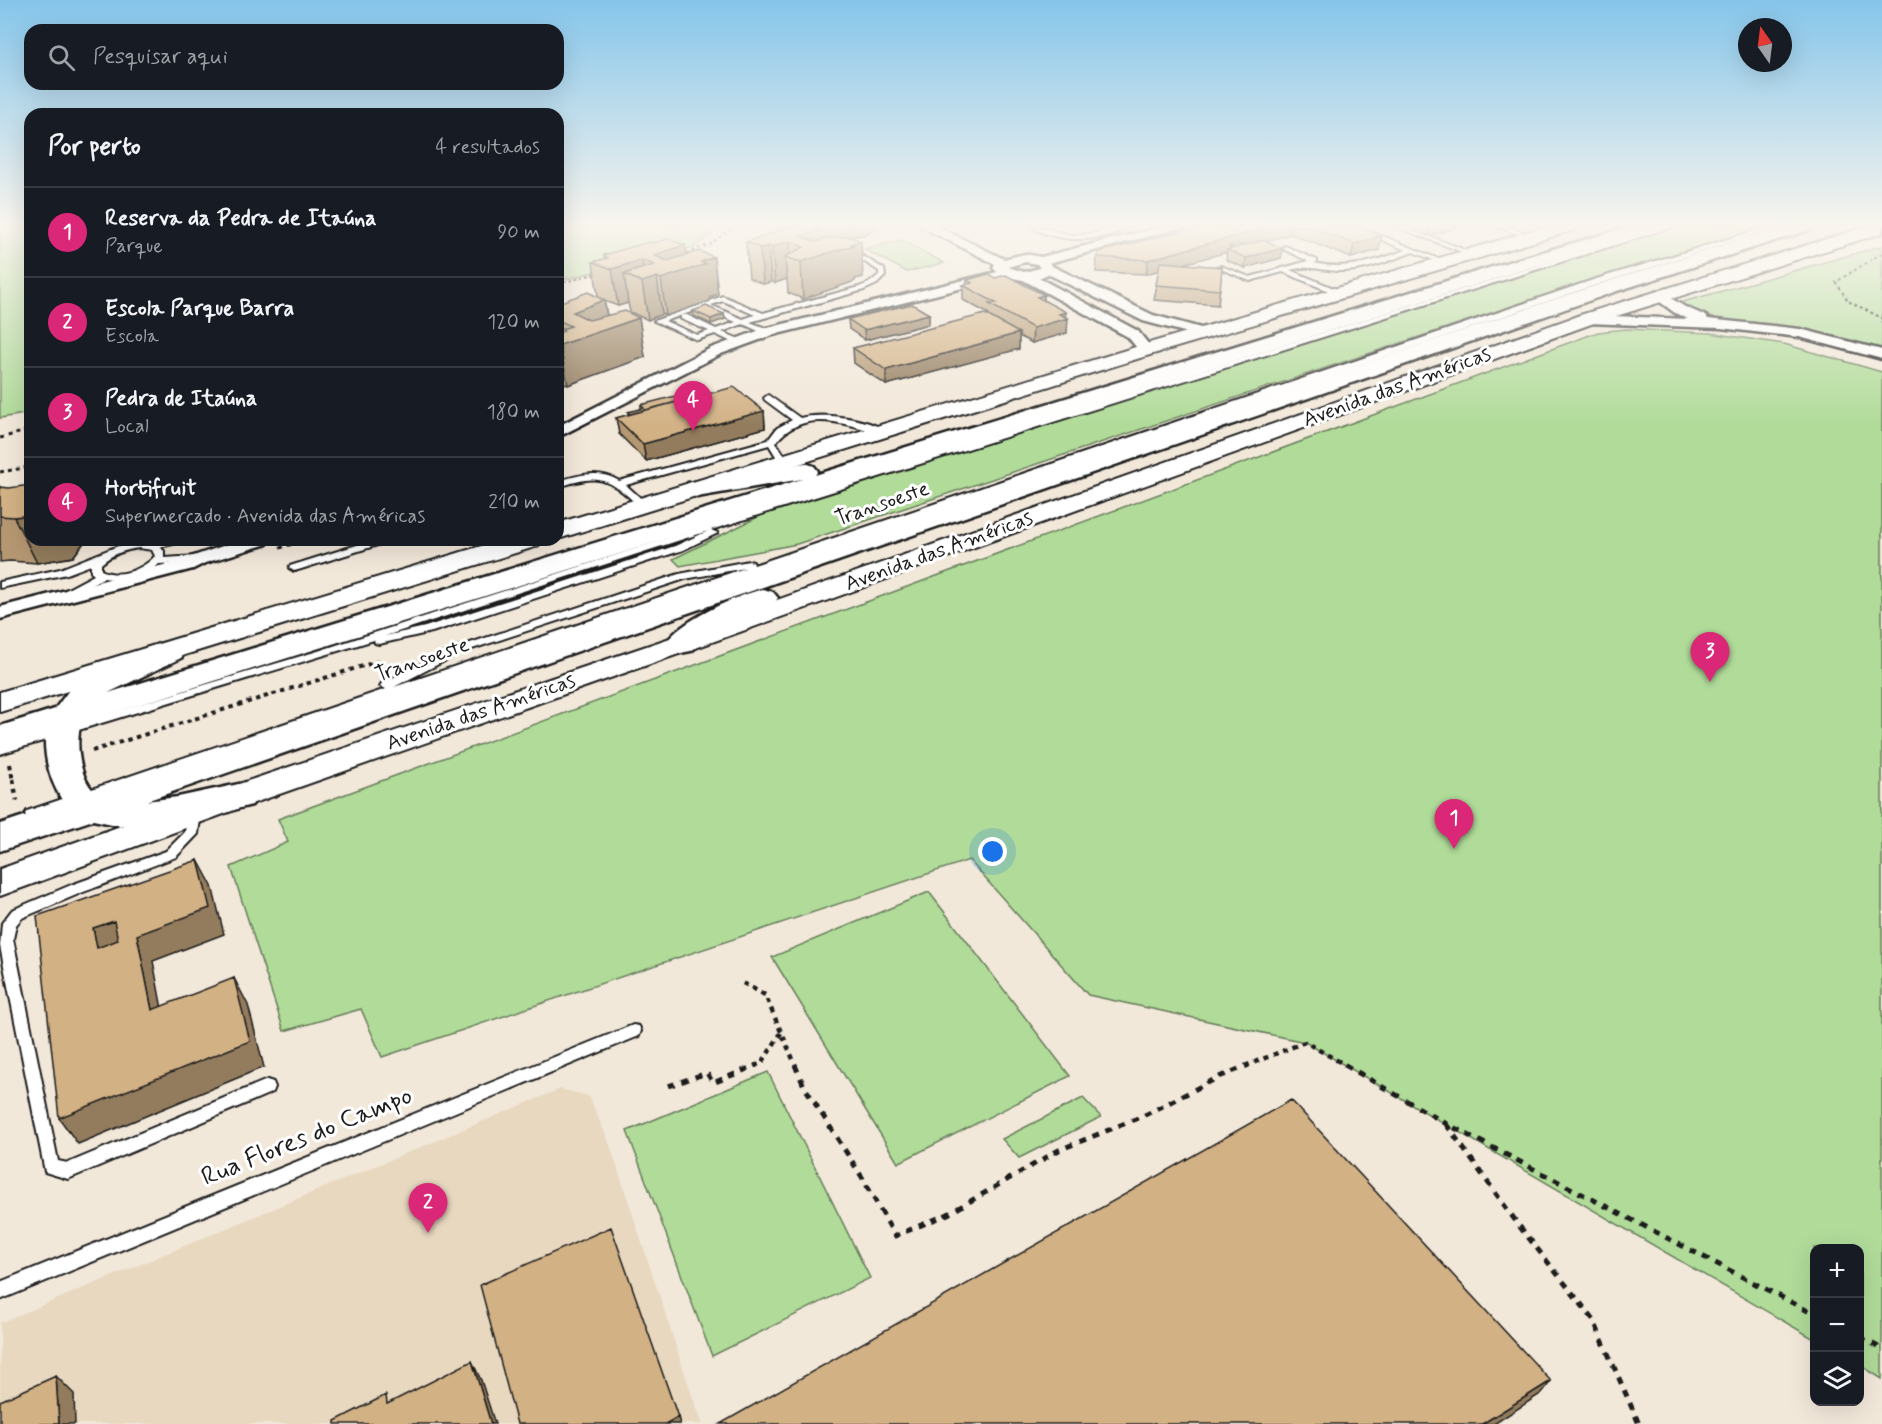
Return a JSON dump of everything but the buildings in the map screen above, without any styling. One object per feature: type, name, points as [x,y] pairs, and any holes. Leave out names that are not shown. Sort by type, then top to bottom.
[{"type":"highway","points":[[5,749],[65,724],[1432,292]]},
{"type":"highway","name":"Avenida das Américas","points":[[10,824],[86,802],[986,502],[1594,292]]},
{"type":"highway","points":[[1495,327],[1533,322],[1640,292]]},
{"type":"highway","points":[[697,489],[810,470],[826,472],[897,452],[947,445]]},
{"type":"highway","points":[[680,644],[709,623],[735,610],[870,553],[970,515],[986,502]]},
{"type":"highway","points":[[170,651],[82,695],[65,724],[68,778],[86,802],[116,813],[141,814],[173,811],[239,796]]},
{"type":"main road","name":"Avenida das Américas","points":[[0,883],[239,796],[680,644],[1587,319],[1673,292]]},
{"type":"main road","points":[[564,529],[697,489],[777,452],[882,431],[1338,293]]},
{"type":"main road","points":[[0,702],[510,546]]},
{"type":"street","points":[[564,429],[716,351],[739,342],[914,292]]},
{"type":"street","points":[[1056,292],[1126,330],[1146,350]]},
{"type":"street","points":[[1098,292],[1148,318],[1203,333]]},
{"type":"street","points":[[1661,296],[1680,310],[1720,324],[1790,337],[1882,361]]},
{"type":"street","points":[[1587,319],[1720,324],[1800,333],[1882,355]]},
{"type":"street","points":[[0,613],[186,565],[240,546]]},
{"type":"lane","points":[[762,315],[723,298],[658,321],[697,338],[762,315],[849,292]]},
{"type":"lane","name":"Transoeste","points":[[65,724],[322,653],[402,637],[439,626],[679,548],[749,515],[1455,292]]},
{"type":"lane","name":"Transoeste","points":[[0,825],[86,802],[353,704],[1565,292]]},
{"type":"lane","points":[[710,308],[768,332]]},
{"type":"lane","points":[[684,317],[739,342]]},
{"type":"lane","points":[[768,398],[798,421]]},
{"type":"lane","points":[[621,483],[777,452],[781,430],[798,421],[831,418],[850,420],[882,431]]},
{"type":"lane","points":[[564,482],[584,477],[601,476],[621,483],[643,505]]},
{"type":"lane","points":[[0,585],[63,572],[118,549],[148,546],[159,551],[156,561]]},
{"type":"lane","points":[[294,568],[364,546]]},
{"type":"lane","points":[[353,704],[456,651],[683,576],[787,557]]},
{"type":"lane","points":[[101,558],[94,568],[101,575]]},
{"type":"lane","points":[[65,595],[101,575],[130,574],[156,561],[198,559]]},
{"type":"lane","points":[[0,750],[65,724]]},
{"type":"lane","points":[[194,812],[191,834],[171,854],[76,889],[17,914],[9,923],[6,939],[51,1167],[68,1171],[267,1087]]},
{"type":"lane","name":"Rua Flores do Campo","points":[[0,1291],[633,1031]]},
{"type":"path","points":[[1840,292],[1856,307],[1882,318]]},
{"type":"path","points":[[0,438],[24,432]]},
{"type":"path","points":[[0,472],[24,468]]},
{"type":"path","points":[[92,751],[387,658]]},
{"type":"path","points":[[5,749],[10,824]]},
{"type":"path","points":[[743,983],[765,995],[804,1086],[862,1177],[895,1236],[948,1214],[1059,1150],[1143,1116],[1219,1077],[1305,1042],[1445,1123],[1810,1311]]},
{"type":"path","points":[[668,1086],[707,1073],[713,1083],[762,1063],[781,1033]]},
{"type":"path","points":[[1445,1123],[1520,1227],[1593,1319],[1639,1424]]},
{"type":"path","points":[[1864,1339],[1882,1349]]},
{"type":"shaded area","points":[[560,1089],[589,1096],[609,1142],[703,1424],[0,1424],[0,1323]]},
{"type":"green space","points":[[0,292],[24,292],[24,414],[0,418]]},
{"type":"green space","points":[[1463,292],[1552,292],[797,544],[680,566],[673,559],[762,515]]},
{"type":"green space","points":[[1717,292],[1882,292],[1882,351],[1787,328],[1704,317],[1681,306],[1683,302]]},
{"type":"green space","points":[[1626,329],[1710,333],[1784,344],[1882,372],[1882,1379],[1864,1368],[1864,1244],[1810,1244],[1810,1337],[1305,1042],[1088,995],[969,860],[382,1057],[361,1009],[284,1031],[231,867],[288,842],[278,819],[1598,332]]},
{"type":"green space","points":[[929,892],[1070,1076],[898,1163],[772,957]]},
{"type":"green space","points":[[768,1072],[870,1278],[712,1356],[627,1131]]},
{"type":"green space","points":[[1083,1098],[1101,1117],[1019,1158],[1002,1139]]},
{"type":"place","name":"Hortifruit","points":[[693,431]]},
{"type":"place","name":"Pedra de Itaúna","points":[[1710,682]]},
{"type":"place","name":"Reserva da Pedra de Itaúna","points":[[1454,849]]},
{"type":"place","name":"Escola Parque Barra","points":[[428,1233]]}]
